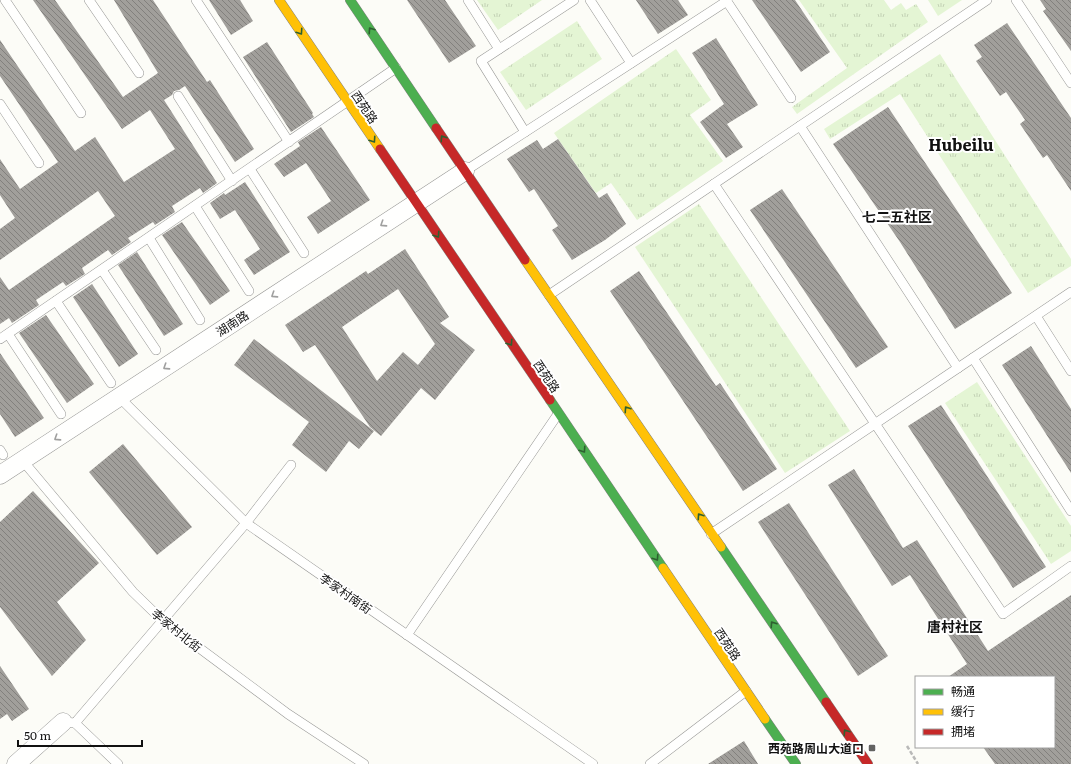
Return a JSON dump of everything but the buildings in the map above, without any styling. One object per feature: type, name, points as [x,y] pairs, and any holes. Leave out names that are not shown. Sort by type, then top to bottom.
[{"type":"main road","name":"西苑路","points":[[279,0],[796,764]]},
{"type":"main road","points":[[350,0],[868,764]]},
{"type":"street","name":"湖南路","points":[[0,475],[22,461],[115,390],[465,171]]},
{"type":"street","points":[[16,764],[69,722]]},
{"type":"lane","points":[[5,0],[80,113]]},
{"type":"lane","points":[[89,0],[139,72]]},
{"type":"lane","points":[[196,0],[289,142]]},
{"type":"lane","points":[[468,0],[499,49]]},
{"type":"lane","points":[[525,132],[481,61],[574,0]]},
{"type":"lane","points":[[590,0],[631,63]]},
{"type":"lane","points":[[465,171],[726,0],[791,98]]},
{"type":"lane","points":[[549,295],[987,0]]},
{"type":"lane","points":[[1016,0],[1071,83]]},
{"type":"lane","points":[[0,339],[396,68]]},
{"type":"lane","points":[[178,96],[232,180]]},
{"type":"lane","points":[[0,104],[39,163]]},
{"type":"lane","points":[[800,126],[958,368]]},
{"type":"lane","points":[[250,169],[304,253]]},
{"type":"lane","points":[[714,184],[1002,614],[1071,566]]},
{"type":"lane","points":[[195,206],[249,291]]},
{"type":"lane","points":[[149,238],[200,320]]},
{"type":"lane","points":[[102,270],[156,350]]},
{"type":"lane","points":[[712,534],[1071,292]]},
{"type":"lane","name":"李家村南街","points":[[56,301],[115,390],[246,523],[593,764]]},
{"type":"lane","points":[[1036,316],[1071,371]]},
{"type":"lane","points":[[8,334],[61,414]]},
{"type":"lane","points":[[972,358],[1071,511]]},
{"type":"lane","points":[[408,635],[558,414]]},
{"type":"lane","name":"李家村北街","points":[[22,461],[133,592],[163,620],[288,714],[364,764]]},
{"type":"lane","points":[[118,764],[69,722],[163,620],[246,523],[291,465]]},
{"type":"lane","points":[[650,764],[746,691]]},
{"type":"path","points":[[907,746],[918,764]]},
{"type":"green space","points":[[477,0],[542,0],[498,30]]},
{"type":"green space","points":[[799,0],[884,0],[891,10],[901,3],[906,10],[916,4],[928,22],[797,114],[792,107],[847,68]]},
{"type":"green space","points":[[928,0],[962,0],[938,16]]},
{"type":"green space","points":[[577,21],[602,59],[526,110],[500,72]]},
{"type":"green space","points":[[676,49],[711,100],[690,115],[723,161],[637,220],[611,183],[596,193],[554,133]]},
{"type":"green space","points":[[940,54],[1071,259],[1071,266],[1028,293],[900,94],[830,139],[824,129]]},
{"type":"green space","points":[[699,204],[850,431],[785,473],[635,247]]},
{"type":"green space","points":[[977,382],[1071,526],[1071,551],[1051,564],[945,403]]},
{"type":"traffic: fast","points":[[350,0],[436,128]]},
{"type":"traffic: fast","points":[[550,400],[663,568]]},
{"type":"traffic: fast","points":[[721,547],[826,702]]},
{"type":"traffic: fast","points":[[765,719],[796,764]]},
{"type":"traffic: slow","points":[[279,0],[380,149]]},
{"type":"traffic: slow","points":[[525,260],[721,547]]},
{"type":"traffic: slow","points":[[663,568],[765,719]]},
{"type":"traffic: jam","points":[[436,128],[525,260]]},
{"type":"traffic: jam","points":[[380,149],[550,400]]},
{"type":"traffic: jam","points":[[826,702],[868,764]]},
{"type":"place","name":"西苑路周山大道口","points":[[872,748]]},
{"type":"district","name":"Hubeilu","points":[[961,144]]},
{"type":"district","name":"七二五社区","points":[[897,216]]},
{"type":"district","name":"唐村社区","points":[[955,626]]}]
